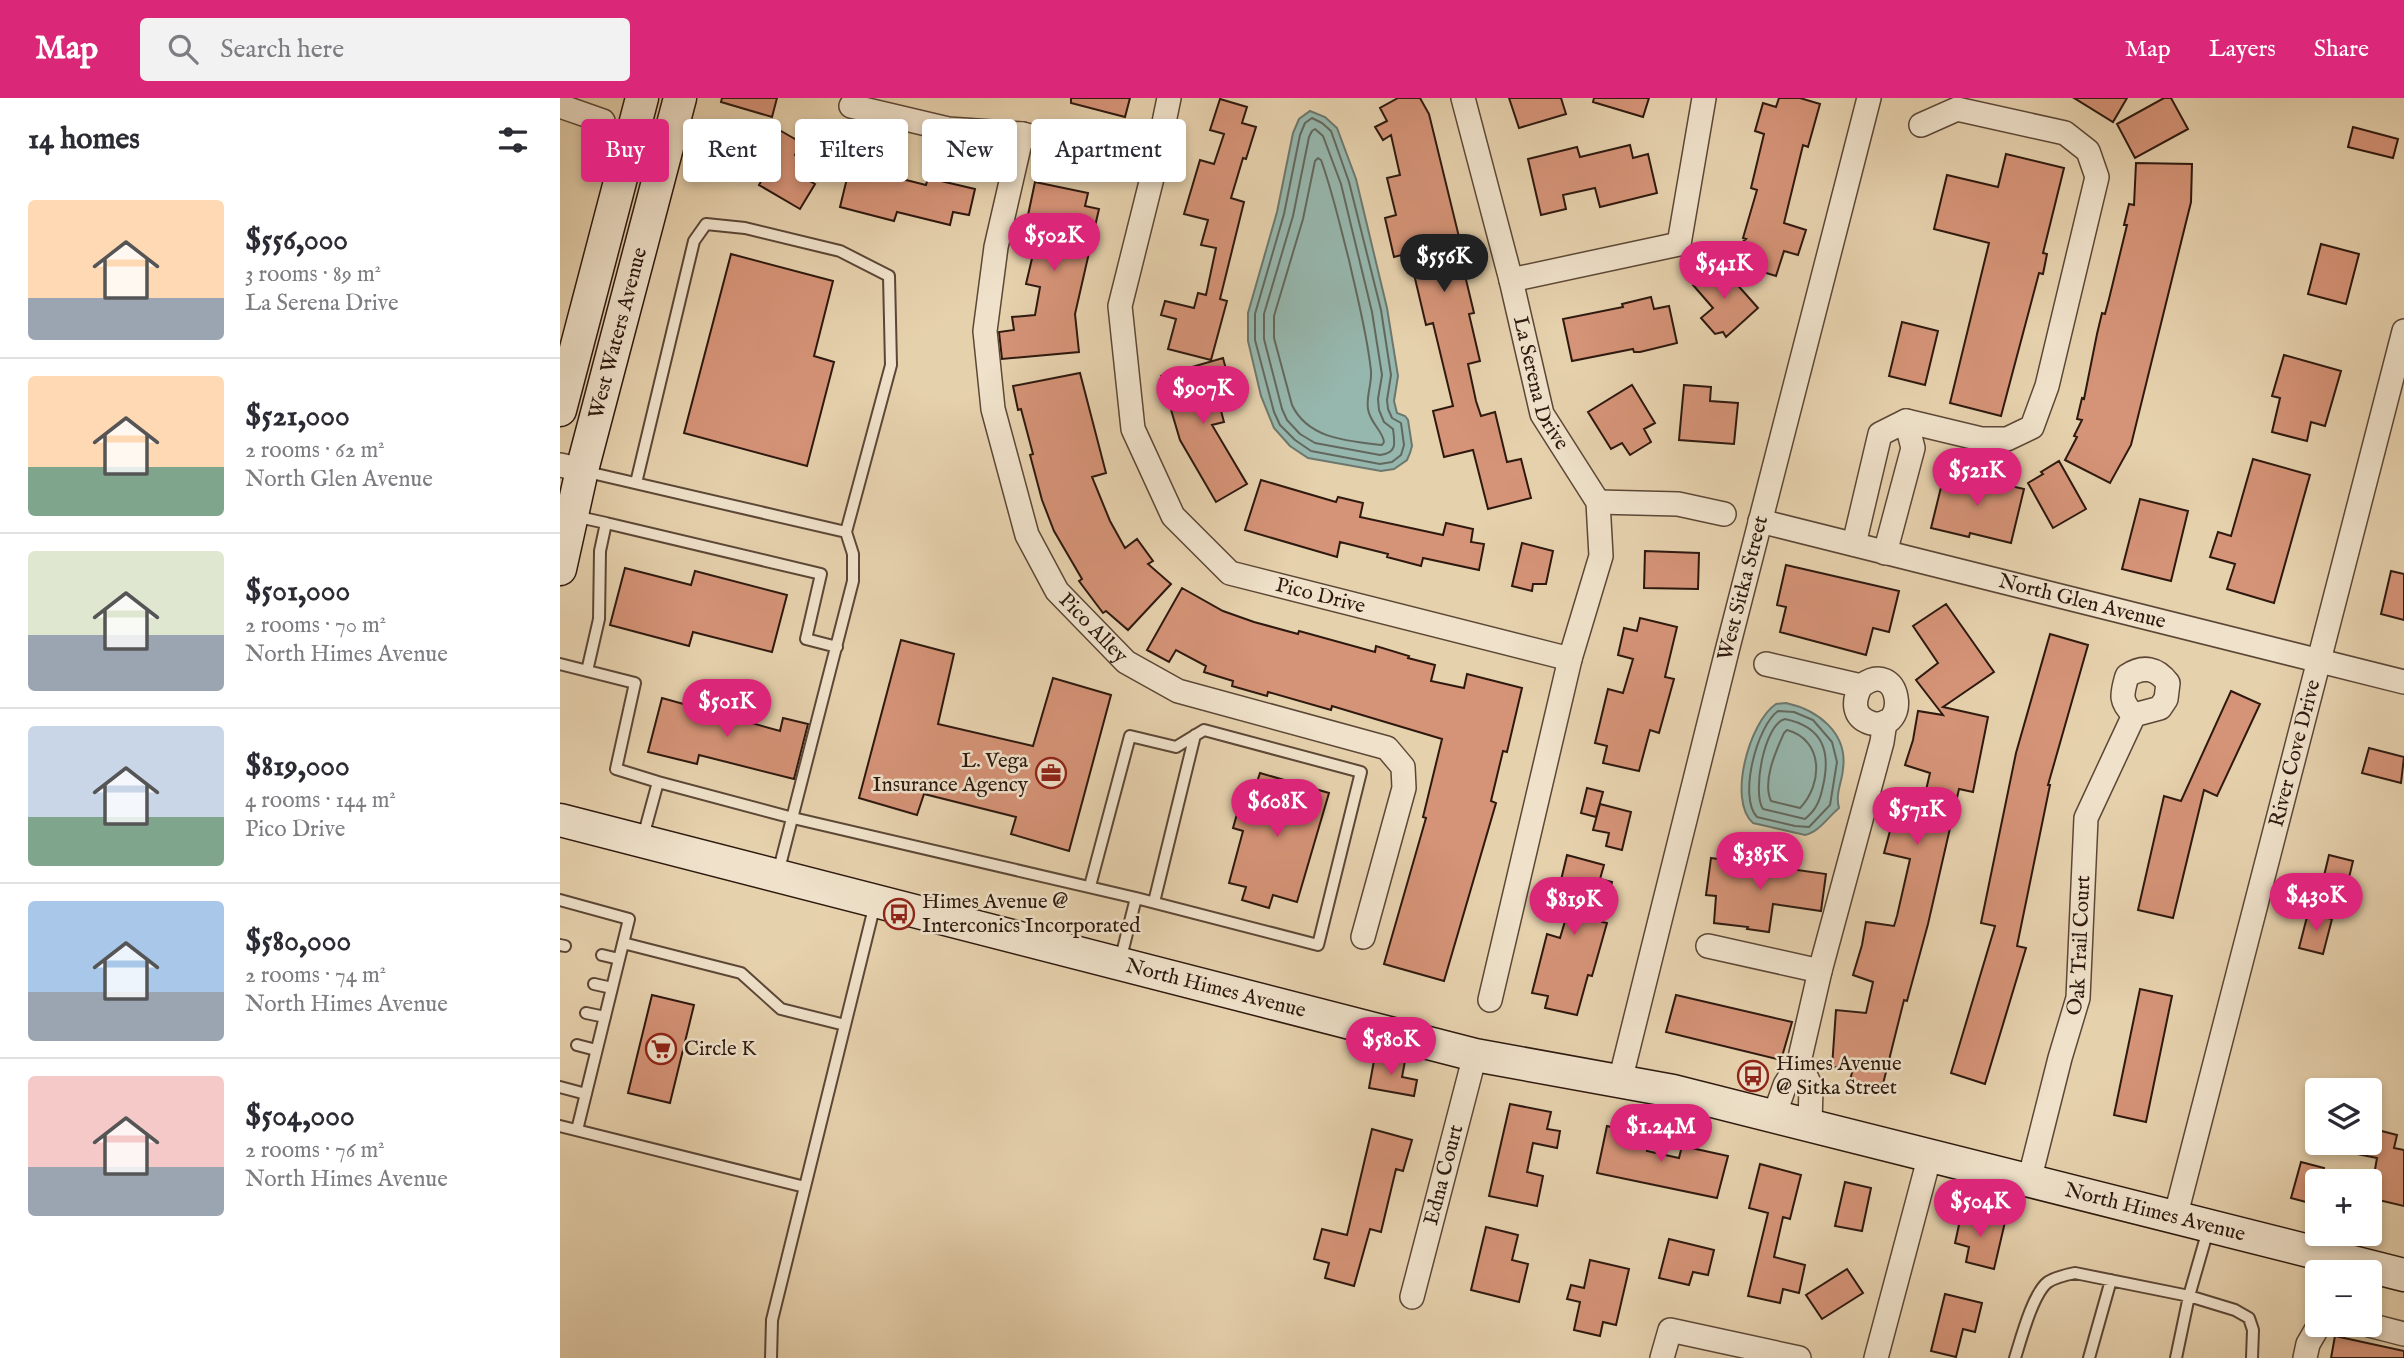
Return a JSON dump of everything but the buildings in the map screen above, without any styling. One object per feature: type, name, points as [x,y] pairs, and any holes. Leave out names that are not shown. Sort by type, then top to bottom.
[{"type":"street","name":"West Waters Avenue","points":[[560,569],[572,516],[571,468],[680,98]]},
{"type":"street","name":"Pico Drive","points":[[1165,119],[1169,98]]},
{"type":"street","name":"La Serena Drive","points":[[1463,98],[1511,280],[1542,414],[1598,502],[1601,556],[1570,659]]},
{"type":"street","points":[[1511,280],[1679,244],[1704,98]]},
{"type":"street","name":"West Sitka Street","points":[[1620,1081],[1869,98]]},
{"type":"street","points":[[560,106],[597,119]]},
{"type":"street","points":[[851,106],[948,129],[1031,136]]},
{"type":"street","points":[[1854,544],[1880,434],[1906,421],[1980,439],[2007,439],[2032,427],[2047,386],[2097,177],[2088,151],[2065,133],[1957,109],[1921,125]]},
{"type":"street","name":"West Waters Avenue","points":[[560,410],[638,111]]},
{"type":"street","points":[[638,111],[671,134]]},
{"type":"street","name":"Pico Alley","points":[[1022,134],[996,247],[985,331],[993,409],[1027,535],[1057,591],[1126,662],[1178,691],[1387,748],[1403,767],[1404,788],[1363,937]]},
{"type":"street","name":"Pico Drive","points":[[1151,182],[1120,306],[1133,429],[1173,516],[1230,573],[1570,659]]},
{"type":"street","name":"River Cove Drive","points":[[2175,1218],[2404,331]]},
{"type":"street","points":[[1885,552],[1913,448],[1906,421]]},
{"type":"street","points":[[1598,502],[1678,505],[1724,514]]},
{"type":"street","name":"North Glen Avenue","points":[[1760,521],[2404,682]]},
{"type":"street","points":[[1490,1000],[1570,659]]},
{"type":"street","points":[[1766,664],[1861,686]]},
{"type":"street","points":[[1874,680],[1884,681],[1891,686],[1898,703],[1892,716],[1885,722],[1872,723],[1857,712],[1855,695],[1861,686],[1874,680]]},
{"type":"street","name":"Oak Trail Court","points":[[2029,1181],[2078,998],[2086,818],[2134,715]]},
{"type":"street","points":[[1774,1116],[1785,1085],[1799,1062],[1819,971],[1882,742],[1885,722]]},
{"type":"street","name":"North Himes Avenue","points":[[560,820],[1475,1055],[1673,1091],[2404,1275]]},
{"type":"street","points":[[1707,946],[1819,971]]},
{"type":"street","name":"Edna Court","points":[[1412,1297],[1475,1055]]},
{"type":"street","points":[[1799,1062],[1811,1087],[1810,1125]]},
{"type":"street","points":[[1876,1358],[1930,1155]]},
{"type":"street","points":[[2382,1328],[2404,1334]]},
{"type":"street","points":[[1662,1358],[1670,1330],[1799,1358]]},
{"type":"street","points":[[2305,1358],[2312,1337]]},
{"type":"lane","points":[[636,483],[694,241],[706,223],[840,251],[889,276],[891,365],[846,532],[853,554],[853,581],[777,876]]},
{"type":"lane","points":[[571,468],[846,532]]},
{"type":"lane","points":[[572,516],[821,574],[806,639],[837,647]]},
{"type":"lane","points":[[587,671],[599,619],[600,551],[606,523]]},
{"type":"lane","points":[[560,664],[635,683],[616,769],[793,818],[1090,886],[1318,945],[1361,772],[1204,730],[1176,747],[1130,736],[1090,886]]},
{"type":"lane","points":[[1154,902],[1195,735]]},
{"type":"lane","points":[[642,841],[658,782]]},
{"type":"lane","points":[[1119,963],[1136,898]]},
{"type":"lane","points":[[560,900],[629,919],[576,1130]]},
{"type":"lane","points":[[771,1358],[772,1320],[876,901]]},
{"type":"lane","points":[[623,943],[741,973],[781,1009],[845,1025]]},
{"type":"lane","points":[[602,955],[619,959]]},
{"type":"lane","points":[[594,984],[612,988]]},
{"type":"lane","points":[[586,1013],[605,1017]]},
{"type":"lane","points":[[577,1045],[596,1050]]},
{"type":"lane","points":[[560,1087],[586,1094]]},
{"type":"lane","points":[[560,1126],[805,1187]]},
{"type":"lane","points":[[2176,1358],[2189,1296],[2209,1227]]},
{"type":"lane","points":[[2015,1358],[2038,1295],[2047,1283],[2074,1273],[2189,1296],[2235,1310],[2249,1318],[2253,1330],[2252,1358]]},
{"type":"lane","points":[[2089,1358],[2112,1280]]},
{"type":"water","points":[[1310,111],[1325,117],[1337,128],[1356,179],[1387,308],[1398,376],[1394,401],[1397,413],[1408,420],[1412,446],[1407,460],[1394,469],[1381,471],[1308,458],[1290,446],[1274,428],[1261,396],[1248,341],[1248,313],[1277,212],[1293,133],[1299,119]]},
{"type":"water","points":[[1786,703],[1809,711],[1828,725],[1841,744],[1843,756],[1839,808],[1819,828],[1805,835],[1753,823],[1745,812],[1742,797],[1742,780],[1750,743],[1766,713],[1776,704]]},
{"type":"place","name":"L. Vega Insurance Agency","points":[[1051,773]]},
{"type":"place","name":"Himes Avenue @ Interconics Incorporated","points":[[899,914]]},
{"type":"place","name":"Circle K","points":[[661,1049]]},
{"type":"place","name":"Himes Avenue @ Sitka Street","points":[[1753,1076]]}]
